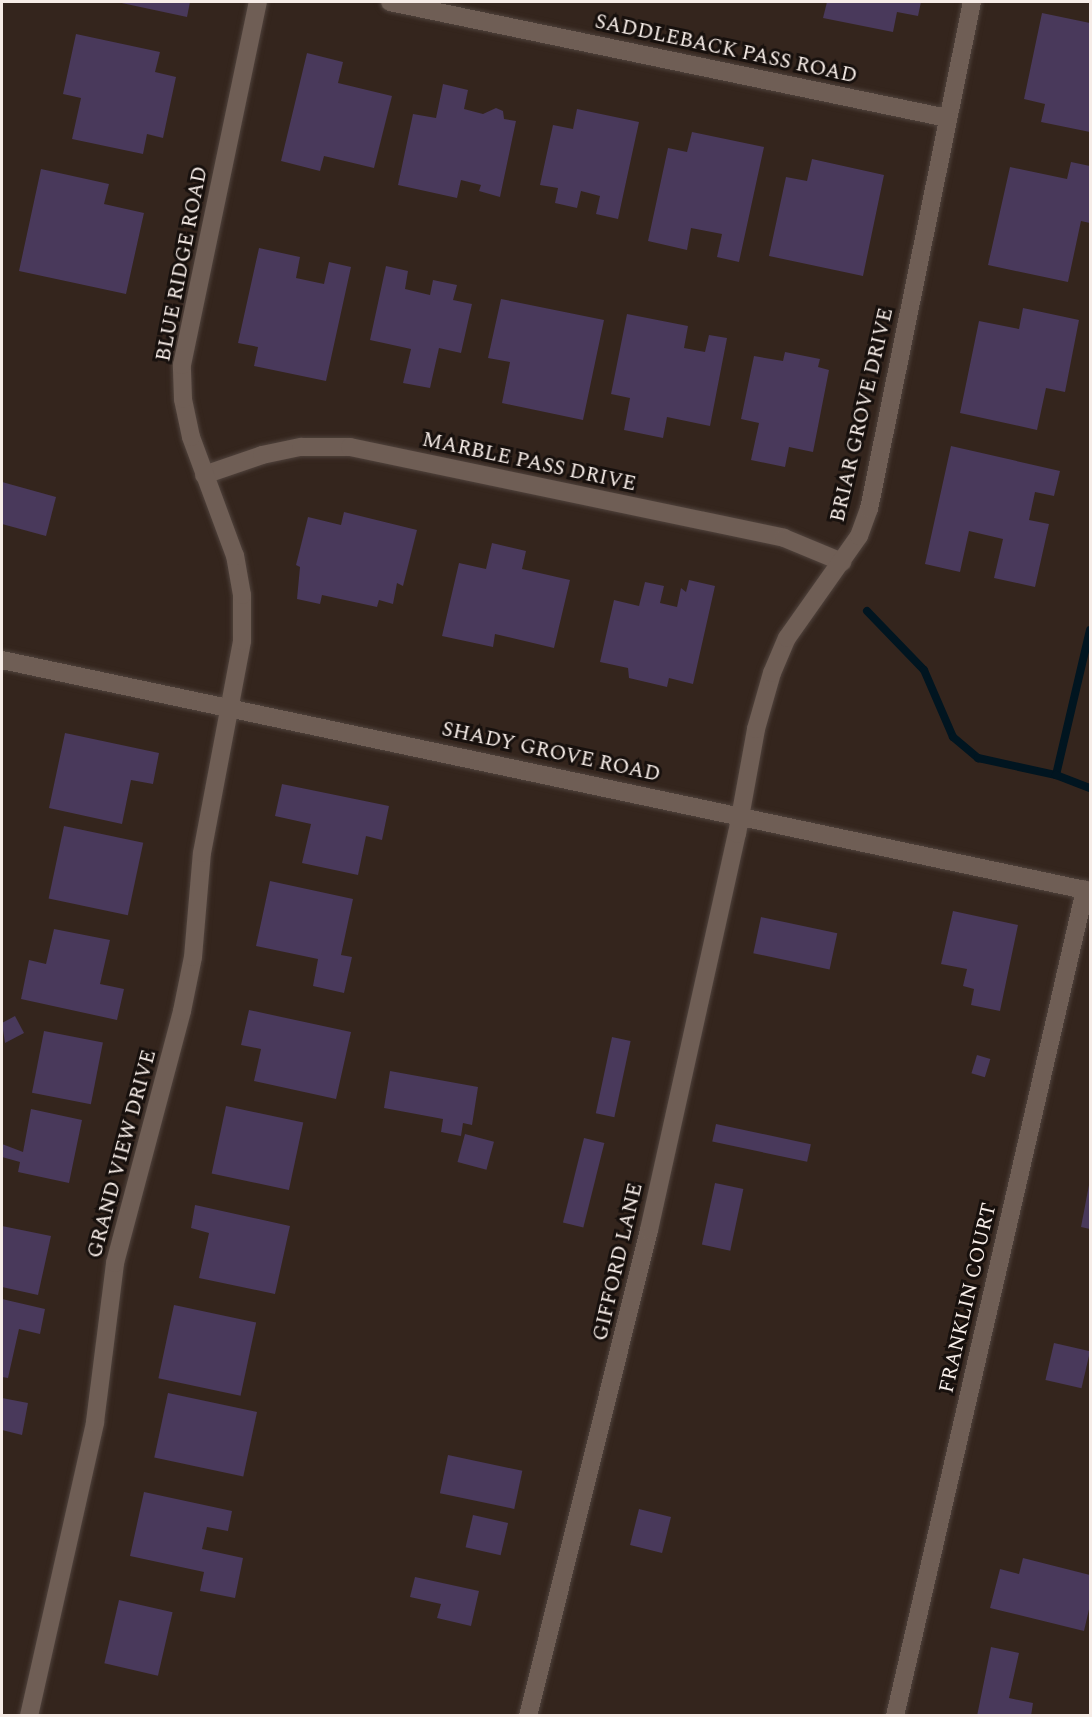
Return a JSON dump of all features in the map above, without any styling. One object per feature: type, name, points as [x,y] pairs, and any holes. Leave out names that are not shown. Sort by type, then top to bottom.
[{"type":"street","name":"BLUE RIDGE ROAD","points":[[231,708],[243,640],[242,595],[235,556],[204,475],[183,399],[182,365],[258,2]]},
{"type":"street","name":"SADDLEBACK PASS ROAD","points":[[390,2],[947,118]]},
{"type":"street","name":"BRIAR GROVE DRIVE","points":[[740,816],[756,729],[772,673],[788,638],[842,562],[869,509],[972,2]]},
{"type":"street","name":"MARBLE PASS DRIVE","points":[[204,475],[282,451],[350,447],[784,538],[842,562]]},
{"type":"street","name":"SHADY GROVE ROAD","points":[[2,660],[1088,890]]},
{"type":"street","name":"GRAND VIEW DRIVE","points":[[29,1716],[95,1422],[114,1263],[182,1011],[193,957],[202,853],[231,708]]},
{"type":"street","name":"GIFFORD LANE","points":[[528,1716],[649,1230],[740,816]]},
{"type":"street","name":"FRANKLIN COURT","points":[[895,1716],[1088,890]]},
{"type":"building","points":[[117,2],[190,2],[187,17]]},
{"type":"building","points":[[827,2],[921,2],[918,16],[897,12],[893,32],[823,18]]},
{"type":"building","points":[[1042,13],[1090,23],[1090,132],[1041,122],[1045,104],[1024,99]]},
{"type":"building","points":[[76,34],[160,52],[155,72],[176,77],[163,138],[147,134],[143,154],[72,139],[81,98],[63,94]]},
{"type":"building","points":[[307,53],[343,62],[338,83],[392,96],[374,168],[324,156],[320,171],[281,161]]},
{"type":"building","points":[[443,84],[468,90],[464,109],[483,114],[496,108],[503,111],[504,119],[516,121],[500,197],[479,191],[481,185],[461,180],[457,198],[398,185],[413,114],[436,118]]},
{"type":"building","points":[[577,109],[639,122],[618,219],[596,214],[600,196],[581,191],[577,208],[555,203],[558,188],[540,185],[553,125],[573,129]]},
{"type":"building","points":[[692,132],[764,147],[739,262],[717,257],[722,234],[691,228],[687,250],[648,241],[668,148],[687,152]]},
{"type":"building","points":[[812,159],[884,175],[863,276],[769,256],[786,177],[807,181]]},
{"type":"building","points":[[1071,162],[1090,166],[1090,223],[1081,221],[1068,282],[988,265],[1010,167],[1067,179]]},
{"type":"building","points":[[41,169],[109,184],[104,204],[144,213],[126,294],[19,271]]},
{"type":"building","points":[[259,248],[300,257],[296,278],[324,284],[329,262],[351,267],[326,381],[254,366],[258,347],[238,343]]},
{"type":"building","points":[[386,266],[408,271],[405,289],[430,295],[433,280],[457,285],[453,300],[472,304],[461,353],[439,348],[430,388],[403,383],[411,349],[370,340]]},
{"type":"building","points":[[501,299],[604,320],[583,420],[502,403],[510,362],[488,358]]},
{"type":"building","points":[[1023,308],[1079,320],[1065,392],[1046,388],[1037,430],[960,413],[979,321],[1019,329]]},
{"type":"building","points":[[627,314],[688,326],[684,348],[705,352],[709,335],[727,338],[710,426],[667,417],[663,438],[624,430],[630,398],[611,394]]},
{"type":"building","points":[[785,352],[820,359],[818,367],[829,370],[813,452],[789,447],[785,467],[751,460],[759,423],[741,419],[754,356],[783,361]]},
{"type":"building","points":[[951,446],[1060,471],[1054,496],[1035,492],[1029,520],[1049,524],[1035,587],[994,578],[1003,539],[969,531],[960,572],[925,564]]},
{"type":"building","points":[[2,482],[56,497],[46,536],[2,524]]},
{"type":"building","points":[[344,512],[417,530],[403,586],[397,583],[393,604],[379,600],[377,607],[322,595],[320,604],[297,599],[300,567],[296,565],[308,517],[341,525]]},
{"type":"building","points":[[492,543],[526,551],[522,569],[570,580],[554,648],[495,634],[493,647],[442,636],[459,563],[486,569]]},
{"type":"building","points":[[689,580],[715,586],[693,684],[669,678],[667,687],[629,678],[628,668],[600,662],[614,600],[639,606],[645,582],[664,586],[660,603],[677,607],[681,588],[686,592]]},
{"type":"building","points":[[65,733],[159,753],[153,784],[131,780],[122,824],[49,808]]},
{"type":"building","points":[[282,784],[389,806],[382,840],[366,836],[358,875],[302,863],[311,824],[275,816]]},
{"type":"building","points":[[64,826],[143,843],[128,915],[49,898]]},
{"type":"building","points":[[270,881],[353,899],[341,955],[352,957],[344,993],[313,986],[318,959],[256,946]]},
{"type":"building","points":[[953,911],[1018,925],[1000,1011],[971,1005],[974,989],[963,986],[967,969],[941,964]]},
{"type":"building","points":[[761,917],[837,933],[830,969],[753,953]]},
{"type":"building","points":[[54,929],[110,940],[100,984],[124,989],[117,1020],[21,999],[29,960],[46,964]]},
{"type":"building","points":[[249,1010],[351,1032],[336,1099],[254,1081],[261,1049],[241,1045]]},
{"type":"building","points":[[15,1016],[24,1033],[5,1043],[2,1023]]},
{"type":"building","points":[[44,1031],[103,1042],[91,1104],[32,1093]]},
{"type":"building","points":[[612,1037],[631,1041],[614,1117],[596,1113]]},
{"type":"building","points":[[977,1055],[990,1059],[985,1077],[971,1073]]},
{"type":"building","points":[[390,1071],[478,1087],[472,1125],[463,1123],[461,1136],[441,1132],[443,1119],[384,1108]]},
{"type":"building","points":[[226,1106],[303,1122],[289,1190],[212,1173]]},
{"type":"building","points":[[31,1109],[82,1120],[69,1183],[18,1172],[20,1162],[2,1157],[2,1144],[23,1152]]},
{"type":"building","points":[[716,1124],[811,1144],[807,1162],[712,1142]]},
{"type":"building","points":[[465,1134],[494,1142],[486,1170],[457,1162]]},
{"type":"building","points":[[584,1138],[604,1143],[583,1227],[563,1222]]},
{"type":"building","points":[[715,1183],[743,1189],[730,1251],[702,1245]]},
{"type":"building","points":[[1090,1185],[1090,1229],[1081,1227]]},
{"type":"building","points":[[195,1205],[290,1226],[275,1294],[199,1278],[209,1233],[191,1228]]},
{"type":"building","points":[[2,1226],[51,1236],[38,1295],[2,1287]]},
{"type":"building","points":[[2,1299],[45,1309],[40,1334],[19,1329],[8,1378],[2,1377]]},
{"type":"building","points":[[174,1305],[256,1322],[241,1396],[158,1378]]},
{"type":"building","points":[[1054,1343],[1090,1351],[1082,1388],[1045,1380]]},
{"type":"building","points":[[168,1393],[257,1412],[243,1476],[154,1458]]},
{"type":"building","points":[[2,1398],[28,1403],[22,1435],[2,1430]]},
{"type":"building","points":[[448,1455],[522,1471],[514,1509],[440,1493]]},
{"type":"building","points":[[144,1492],[232,1511],[228,1531],[207,1527],[202,1549],[243,1558],[235,1598],[200,1591],[204,1572],[130,1556]]},
{"type":"building","points":[[639,1509],[671,1517],[662,1553],[630,1545]]},
{"type":"building","points":[[473,1515],[508,1523],[501,1555],[466,1547]]},
{"type":"building","points":[[1023,1558],[1090,1575],[1090,1605],[1084,1631],[990,1608],[1000,1569],[1019,1574]]},
{"type":"building","points":[[415,1577],[479,1591],[471,1626],[437,1618],[441,1604],[410,1597]]},
{"type":"building","points":[[119,1600],[173,1612],[158,1676],[104,1663]]},
{"type":"building","points":[[991,1647],[1019,1653],[1009,1698],[1033,1703],[1031,1716],[977,1716]]},
{"type":"waterway","points":[[867,611],[924,670],[953,737],[978,758],[1056,775]]},
{"type":"waterway","points":[[1090,630],[1056,775],[1090,788]]}]
